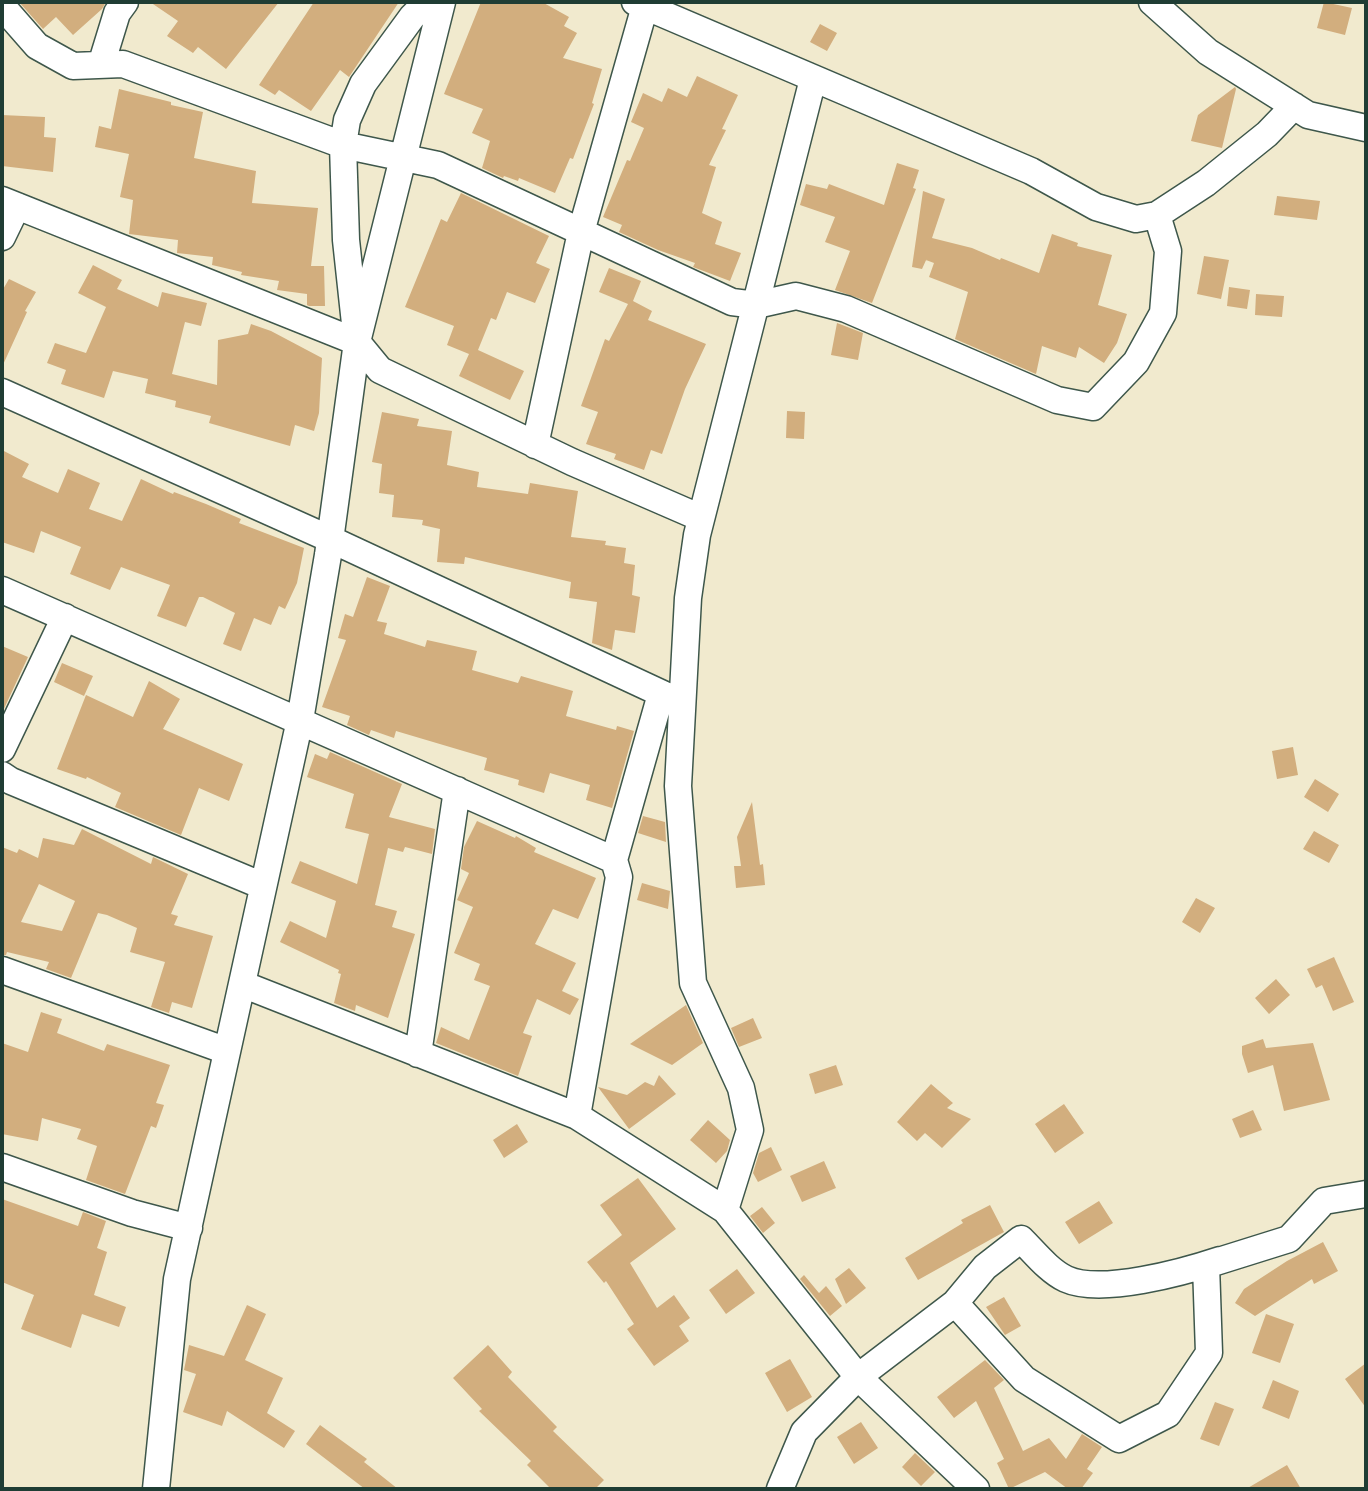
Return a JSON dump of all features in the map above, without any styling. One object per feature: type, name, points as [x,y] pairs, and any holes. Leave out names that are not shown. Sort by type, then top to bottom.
[{"type":"street","points":[[101,65],[117,13],[125,2]]},
{"type":"street","points":[[358,342],[346,240],[343,145],[347,120],[363,84],[412,17],[427,2]]},
{"type":"street","points":[[156,1489],[177,1279],[300,720],[330,539],[358,342],[442,2]]},
{"type":"street","points":[[1152,2],[1208,52],[1308,115],[1366,128]]},
{"type":"street","points":[[536,444],[581,232],[640,4],[1031,171],[1096,207],[1136,219],[1157,215],[1206,183],[1267,134],[1294,106]]},
{"type":"street","points":[[2,6],[37,46],[73,66],[123,64],[343,145],[438,165],[732,302],[756,304],[796,296],[846,309],[1057,400],[1093,407],[1136,362],[1163,313],[1168,251],[1157,215]]},
{"type":"street","points":[[577,1116],[619,877],[614,860],[672,698],[697,535],[813,79]]},
{"type":"street","points":[[2,237],[9,203],[358,342],[380,370],[701,518]]},
{"type":"street","points":[[2,392],[330,539],[672,698]]},
{"type":"street","points":[[2,590],[614,860]]},
{"type":"street","points":[[2,749],[65,617]]},
{"type":"street","points":[[672,698],[693,983],[741,1088],[750,1130],[724,1210]]},
{"type":"street","points":[[2,775],[263,886]]},
{"type":"street","points":[[418,1054],[457,790]]},
{"type":"street","points":[[2,970],[227,1051]]},
{"type":"street","points":[[242,984],[577,1116],[724,1210],[859,1377],[976,1489]]},
{"type":"street","points":[[2,1167],[132,1213],[189,1228]]},
{"type":"street","points":[[780,1489],[804,1432],[859,1377],[956,1303],[985,1267],[1021,1240],[1054,1272],[1080,1284],[1116,1284],[1206,1265],[1289,1239],[1324,1201],[1366,1194]]},
{"type":"street","points":[[956,1303],[1024,1379],[1119,1439],[1168,1414],[1209,1353],[1206,1265]]},
{"type":"building","points":[[19,2],[106,2],[102,9],[73,35],[56,17],[43,29]]},
{"type":"building","points":[[150,2],[279,2],[226,69],[198,47],[193,53],[167,36],[178,21]]},
{"type":"building","points":[[314,2],[399,2],[349,77],[340,70],[311,111],[279,90],[275,95],[259,85]]},
{"type":"building","points":[[481,2],[542,2],[569,17],[564,26],[577,33],[563,58],[602,69],[592,103],[594,104],[573,159],[570,158],[555,193],[519,178],[518,181],[504,176],[503,178],[482,168],[490,141],[472,133],[483,109],[444,94]]},
{"type":"building","points":[[1324,2],[1352,8],[1345,35],[1317,28]]},
{"type":"building","points":[[820,24],[837,33],[827,51],[810,42]]},
{"type":"building","points":[[697,76],[738,95],[722,129],[726,130],[709,165],[716,167],[702,213],[722,222],[715,244],[741,253],[730,281],[693,267],[695,263],[619,232],[622,225],[603,217],[644,128],[631,122],[643,93],[662,102],[668,88],[687,97]]},
{"type":"building","points":[[1235,87],[1222,148],[1191,141],[1198,115]]},
{"type":"building","points":[[119,89],[203,112],[194,158],[256,171],[252,203],[318,208],[311,266],[324,266],[325,306],[307,305],[307,294],[277,290],[279,281],[241,275],[242,272],[212,265],[213,257],[177,253],[178,240],[129,234],[133,200],[120,197],[129,154],[95,147],[99,126],[111,129]]},
{"type":"building","points":[[2,115],[45,117],[44,137],[56,138],[53,172],[2,166]]},
{"type":"building","points":[[897,163],[919,170],[913,188],[916,189],[872,303],[835,290],[850,251],[825,242],[835,217],[800,205],[806,184],[827,189],[829,184],[884,205]]},
{"type":"building","points":[[923,191],[945,199],[932,238],[972,248],[1039,273],[1052,234],[1078,243],[1077,246],[1112,255],[1098,305],[1127,314],[1117,343],[1104,363],[1079,347],[1076,358],[1042,346],[1036,374],[955,339],[968,292],[929,277],[934,263],[926,260],[922,269],[912,267]]},
{"type":"building","points":[[461,193],[549,236],[536,263],[550,269],[535,303],[507,292],[496,320],[491,318],[478,350],[524,371],[510,400],[459,376],[469,354],[447,345],[454,326],[405,307],[441,219],[447,222]]},
{"type":"building","points":[[1277,196],[1320,201],[1317,220],[1274,215]]},
{"type":"building","points":[[1204,256],[1229,260],[1221,299],[1197,294]]},
{"type":"building","points":[[93,265],[122,280],[117,289],[158,307],[162,292],[207,303],[201,326],[185,322],[172,374],[217,385],[218,340],[248,334],[251,324],[271,331],[322,358],[319,413],[314,431],[295,425],[290,446],[209,423],[211,416],[175,407],[176,401],[145,393],[148,379],[113,371],[104,398],[61,384],[66,370],[47,363],[55,343],[86,353],[106,307],[78,293]]},
{"type":"building","points":[[609,268],[641,281],[633,301],[652,311],[648,320],[706,344],[685,389],[662,454],[651,450],[644,470],[614,459],[616,454],[586,444],[598,412],[581,406],[605,339],[609,341],[628,304],[599,292]]},
{"type":"building","points":[[9,279],[36,292],[25,311],[27,312],[2,367],[2,291]]},
{"type":"building","points":[[1229,287],[1250,290],[1247,309],[1227,306]]},
{"type":"building","points":[[1256,294],[1284,296],[1282,317],[1255,315]]},
{"type":"building","points":[[837,323],[863,333],[858,360],[831,355]]},
{"type":"building","points":[[787,411],[805,412],[804,439],[786,438]]},
{"type":"building","points":[[382,412],[419,419],[417,426],[452,431],[447,465],[479,472],[477,487],[528,494],[530,483],[578,491],[571,537],[606,541],[605,545],[626,548],[624,563],[635,565],[632,595],[640,597],[635,633],[615,630],[612,650],[592,643],[597,602],[569,598],[571,582],[465,557],[464,564],[437,562],[440,529],[422,525],[423,520],[392,517],[394,495],[379,493],[382,464],[372,462]]},
{"type":"building","points":[[2,450],[29,464],[22,477],[58,493],[68,469],[100,483],[89,509],[122,521],[141,479],[241,519],[239,523],[304,548],[297,583],[285,609],[279,606],[271,625],[254,618],[241,651],[223,644],[235,613],[203,597],[199,597],[186,627],[157,616],[170,585],[121,567],[110,590],[70,574],[81,547],[41,531],[34,553],[2,542]]},
{"type":"building","points":[[367,577],[390,586],[377,621],[387,623],[384,634],[425,647],[427,640],[477,651],[472,670],[518,683],[521,676],[573,691],[566,716],[616,730],[617,726],[634,731],[612,808],[586,800],[590,785],[550,773],[544,793],[518,785],[519,780],[484,770],[487,758],[396,731],[394,738],[371,730],[369,735],[347,725],[350,716],[322,707],[346,640],[338,638],[345,614],[353,617]]},
{"type":"building","points":[[2,646],[28,657],[2,713]]},
{"type":"building","points":[[62,663],[93,676],[84,696],[54,682]]},
{"type":"building","points":[[149,681],[180,699],[163,729],[243,764],[229,801],[199,788],[181,835],[115,807],[121,793],[87,777],[86,779],[57,769],[86,695],[133,717]]},
{"type":"building","points":[[1293,747],[1298,775],[1277,779],[1272,751]]},
{"type":"building","points":[[330,752],[402,784],[389,817],[435,829],[432,854],[405,847],[403,852],[388,848],[375,905],[397,911],[392,927],[415,934],[388,1018],[356,1005],[355,1011],[334,1003],[341,974],[338,973],[339,970],[280,942],[290,921],[326,938],[336,901],[291,883],[300,861],[357,884],[369,834],[345,828],[354,794],[307,777],[315,754],[327,759]]},
{"type":"building","points":[[1315,779],[1339,794],[1328,812],[1304,797]]},
{"type":"building","points":[[752,802],[765,885],[736,888],[734,866],[741,866],[737,837]]},
{"type":"building","points":[[643,816],[665,822],[666,842],[638,833]]},
{"type":"building","points":[[477,821],[515,838],[516,836],[536,848],[534,852],[596,878],[578,919],[553,909],[535,944],[576,963],[562,991],[579,999],[570,1015],[537,999],[523,1033],[532,1036],[518,1076],[436,1043],[441,1027],[469,1040],[490,986],[474,980],[480,964],[454,953],[473,907],[457,900],[469,873],[461,869],[464,847]]},
{"type":"building","points":[[82,829],[151,864],[153,857],[188,874],[171,914],[178,916],[174,925],[213,936],[192,1008],[172,1002],[169,1013],[151,1007],[165,962],[130,952],[137,928],[107,915],[98,913],[71,978],[46,969],[49,962],[7,952],[2,955],[2,847],[17,853],[19,849],[38,858],[43,838],[74,845]],"holes":[[[39,884],[75,901],[62,931],[21,922]]]},
{"type":"building","points":[[1314,831],[1339,845],[1329,863],[1303,849]]},
{"type":"building","points":[[642,883],[670,891],[668,909],[637,900]]},
{"type":"building","points":[[1196,898],[1215,908],[1200,933],[1182,922]]},
{"type":"building","points":[[1334,957],[1354,1002],[1333,1011],[1322,985],[1316,988],[1307,969]]},
{"type":"building","points":[[1276,979],[1290,995],[1269,1014],[1255,998]]},
{"type":"building","points":[[686,1005],[703,1043],[672,1065],[630,1044]]},
{"type":"building","points":[[41,1012],[62,1019],[57,1033],[104,1051],[107,1044],[170,1065],[156,1103],[164,1105],[156,1128],[151,1126],[125,1194],[86,1180],[97,1146],[77,1139],[81,1129],[42,1118],[38,1141],[2,1134],[2,1043],[28,1052]]},
{"type":"building","points":[[753,1018],[762,1038],[739,1047],[731,1028]]},
{"type":"building","points":[[1263,1039],[1266,1048],[1313,1043],[1330,1100],[1284,1111],[1273,1065],[1248,1073],[1242,1054],[1242,1046]]},
{"type":"building","points":[[836,1065],[843,1085],[815,1094],[809,1074]]},
{"type":"building","points":[[659,1075],[676,1094],[629,1129],[598,1087],[627,1095],[645,1082],[654,1086]]},
{"type":"building","points":[[931,1084],[953,1103],[947,1108],[971,1119],[942,1148],[925,1133],[917,1141],[897,1122]]},
{"type":"building","points":[[1064,1104],[1084,1133],[1055,1153],[1035,1124]]},
{"type":"building","points":[[1253,1110],[1262,1130],[1240,1138],[1232,1119]]},
{"type":"building","points":[[708,1120],[730,1140],[727,1151],[716,1163],[690,1140]]},
{"type":"building","points":[[517,1124],[528,1142],[504,1158],[493,1140]]},
{"type":"building","points":[[771,1147],[782,1170],[758,1182],[753,1173],[759,1153]]},
{"type":"building","points":[[824,1161],[836,1188],[802,1202],[790,1176]]},
{"type":"building","points":[[638,1178],[676,1229],[630,1263],[657,1308],[674,1295],[690,1318],[679,1326],[689,1341],[654,1366],[627,1329],[634,1324],[606,1281],[604,1283],[587,1262],[622,1235],[600,1205]]},
{"type":"building","points":[[2,1199],[78,1226],[83,1212],[106,1221],[97,1248],[107,1252],[94,1295],[126,1307],[119,1327],[82,1314],[71,1348],[21,1329],[34,1295],[2,1282]]},
{"type":"building","points":[[1099,1201],[1113,1223],[1079,1244],[1065,1222]]},
{"type":"building","points":[[990,1205],[1004,1232],[918,1280],[905,1258],[963,1223],[961,1220]]},
{"type":"building","points":[[762,1207],[775,1223],[763,1233],[750,1216]]},
{"type":"building","points":[[1323,1242],[1338,1271],[1314,1284],[1312,1279],[1255,1316],[1235,1303],[1244,1289]]},
{"type":"building","points":[[849,1268],[866,1288],[846,1304],[835,1279]]},
{"type":"building","points":[[737,1269],[755,1293],[726,1314],[709,1290]]},
{"type":"building","points":[[804,1275],[819,1293],[826,1286],[842,1306],[830,1316],[800,1279]]},
{"type":"building","points":[[1004,1297],[1021,1326],[1005,1335],[986,1307]]},
{"type":"building","points":[[247,1305],[266,1314],[245,1360],[283,1378],[267,1413],[295,1431],[284,1448],[227,1411],[222,1426],[183,1412],[196,1374],[184,1370],[189,1345],[224,1356]]},
{"type":"building","points":[[1266,1314],[1294,1324],[1280,1363],[1252,1353]]},
{"type":"building","points":[[488,1345],[512,1372],[508,1377],[557,1427],[553,1431],[604,1480],[595,1489],[551,1489],[527,1465],[531,1461],[479,1411],[482,1409],[453,1378]]},
{"type":"building","points":[[790,1359],[812,1397],[787,1412],[765,1373]]},
{"type":"building","points":[[985,1360],[1004,1380],[994,1388],[1023,1451],[1049,1438],[1066,1459],[1082,1434],[1102,1447],[1087,1469],[1093,1473],[1081,1489],[1068,1489],[1045,1472],[1009,1489],[997,1463],[1004,1459],[976,1401],[954,1418],[937,1397]]},
{"type":"building","points":[[1366,1363],[1366,1408],[1345,1379]]},
{"type":"building","points":[[1273,1380],[1299,1391],[1289,1419],[1262,1408]]},
{"type":"building","points":[[1215,1402],[1234,1409],[1219,1446],[1200,1439]]},
{"type":"building","points":[[861,1422],[878,1448],[854,1464],[837,1437]]},
{"type":"building","points":[[320,1425],[367,1459],[364,1462],[398,1489],[365,1489],[306,1444]]},
{"type":"building","points":[[915,1453],[935,1472],[921,1486],[902,1467]]},
{"type":"building","points":[[1287,1465],[1301,1489],[1246,1489]]}]
